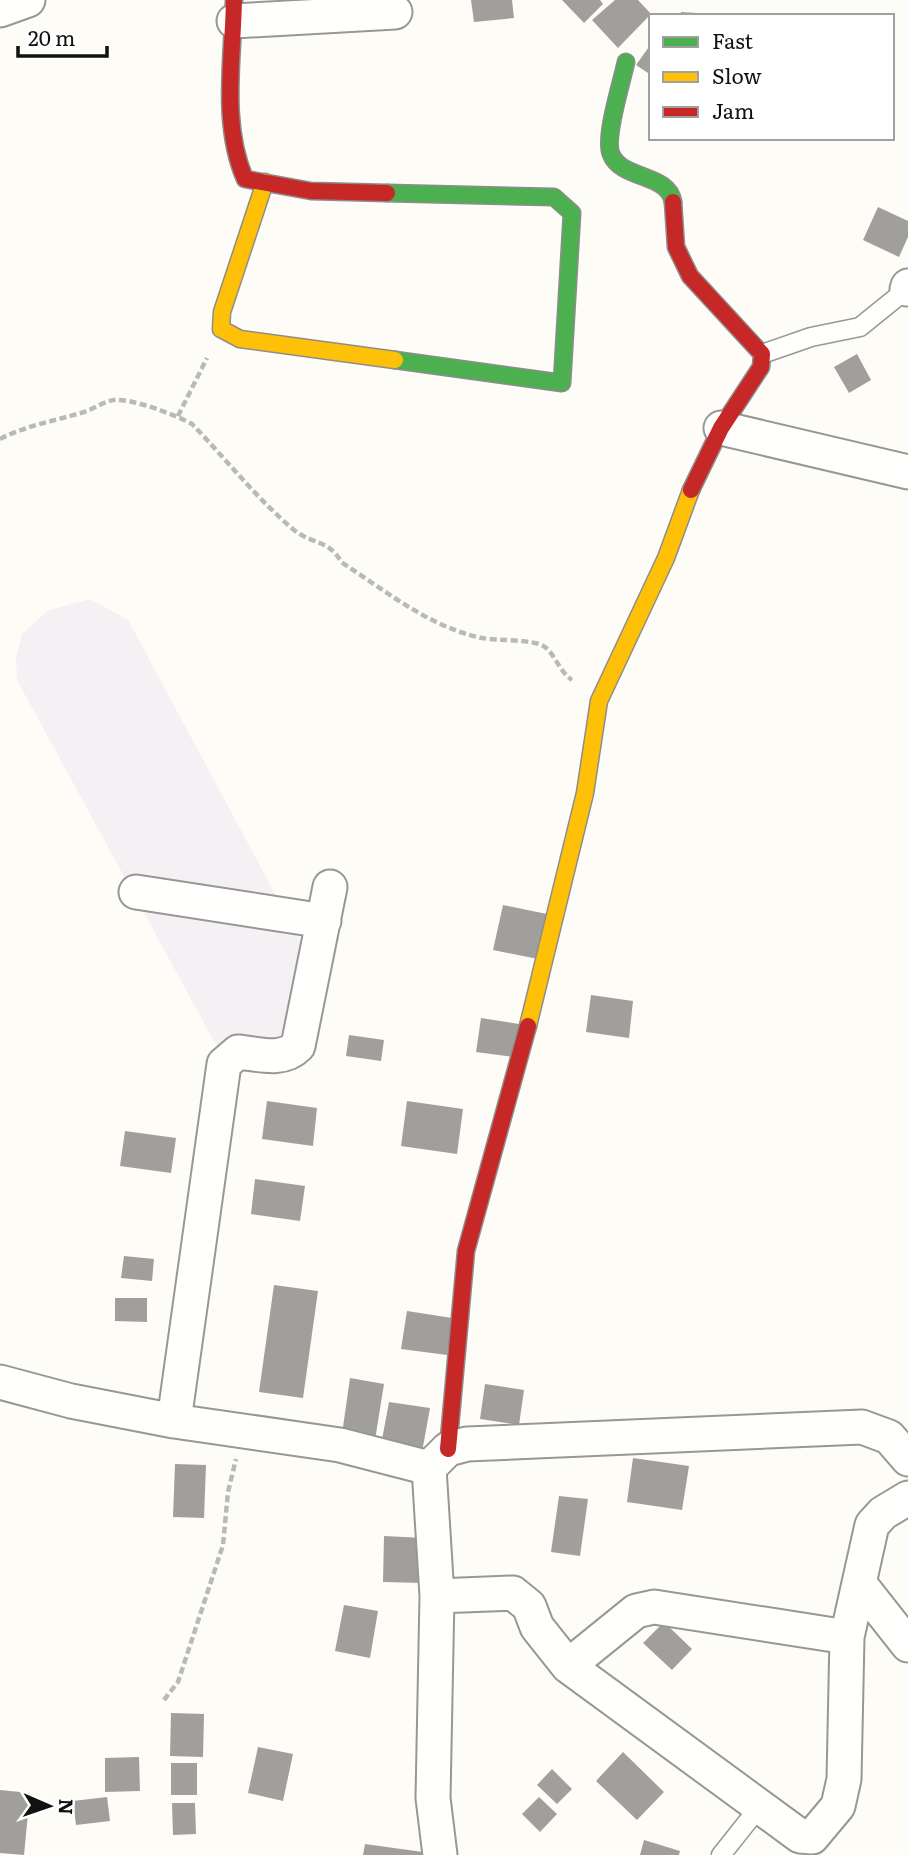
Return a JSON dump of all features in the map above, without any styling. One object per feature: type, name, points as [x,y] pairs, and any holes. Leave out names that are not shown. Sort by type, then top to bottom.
[{"type":"street","points":[[0,10],[28,0]]},
{"type":"street","points":[[265,183],[222,313],[221,329],[240,339],[562,383],[572,213],[554,197],[311,191],[245,179],[237,166],[233,141],[234,10],[395,12]]},
{"type":"street","points":[[440,1855],[433,1798],[439,1459],[466,1251],[541,980],[585,793],[599,701],[666,558],[681,510],[721,428],[761,367],[762,354],[690,276],[676,247],[673,197],[665,187],[620,167],[610,153],[610,138],[626,62]]},
{"type":"street","points":[[721,428],[908,472]]},
{"type":"street","points":[[174,1421],[224,1064],[238,1052],[280,1057],[291,1054],[298,1046],[330,887]]},
{"type":"street","points":[[136,892],[324,921]]},
{"type":"street","points":[[0,1382],[71,1401],[174,1421],[439,1459],[467,1444],[862,1427],[889,1437],[908,1459]]},
{"type":"street","points":[[437,1596],[513,1593],[529,1606],[537,1627],[568,1666],[800,1836],[812,1837],[838,1806],[844,1780],[847,1637],[872,1525],[883,1513],[908,1498]]},
{"type":"street","points":[[859,1583],[908,1645]]},
{"type":"street","points":[[568,1666],[636,1611],[654,1607],[847,1637]]},
{"type":"lane","points":[[762,354],[811,337],[860,327],[908,288]]},
{"type":"lane","points":[[721,1855],[760,1807]]},
{"type":"path","points":[[178,416],[221,329]]},
{"type":"path","points":[[0,439],[20,429],[86,411],[112,400],[133,401],[155,411],[178,416],[192,424],[268,508],[302,537],[327,544],[335,550],[341,562],[432,622],[454,632],[507,643],[528,641],[546,647],[562,673],[599,701]]},
{"type":"path","points":[[164,1700],[178,1682],[223,1545],[228,1492],[242,1431]]},
{"type":"shaded area","points":[[90,599],[128,620],[322,981],[292,1049],[229,1055],[215,1043],[17,680],[16,657],[22,634],[49,610]]},
{"type":"building","points":[[471,0],[512,0],[514,18],[474,22]]},
{"type":"building","points":[[562,0],[600,0],[603,4],[584,23]]},
{"type":"building","points":[[615,0],[638,0],[651,14],[618,48],[592,20]]},
{"type":"building","points":[[681,12],[714,14],[681,14]]},
{"type":"building","points":[[649,47],[649,74],[636,65]]},
{"type":"building","points":[[878,207],[908,221],[908,237],[899,257],[863,240]]},
{"type":"building","points":[[857,354],[871,380],[849,393],[834,367]]},
{"type":"building","points":[[503,905],[547,914],[538,959],[493,950]]},
{"type":"building","points":[[591,995],[633,1001],[629,1038],[586,1032]]},
{"type":"building","points":[[481,1018],[519,1024],[514,1057],[476,1052]]},
{"type":"building","points":[[349,1035],[384,1040],[381,1061],[346,1056]]},
{"type":"building","points":[[267,1101],[317,1108],[313,1146],[262,1139]]},
{"type":"building","points":[[407,1101],[463,1109],[457,1154],[401,1146]]},
{"type":"building","points":[[125,1131],[176,1138],[171,1173],[120,1166]]},
{"type":"building","points":[[255,1179],[305,1186],[300,1221],[251,1214]]},
{"type":"building","points":[[124,1256],[154,1259],[152,1281],[121,1278]]},
{"type":"building","points":[[274,1285],[318,1291],[303,1398],[259,1392]]},
{"type":"building","points":[[115,1298],[147,1298],[147,1322],[115,1321]]},
{"type":"building","points":[[407,1311],[452,1318],[447,1355],[401,1349]]},
{"type":"building","points":[[350,1378],[384,1384],[375,1440],[342,1434]]},
{"type":"building","points":[[485,1384],[524,1390],[519,1425],[480,1419]]},
{"type":"building","points":[[389,1402],[430,1408],[422,1452],[381,1445]]},
{"type":"building","points":[[633,1458],[689,1466],[682,1510],[627,1502]]},
{"type":"building","points":[[175,1464],[206,1465],[204,1518],[173,1517]]},
{"type":"building","points":[[559,1496],[588,1499],[580,1556],[551,1552]]},
{"type":"building","points":[[384,1536],[425,1538],[424,1583],[383,1582]]},
{"type":"building","points":[[344,1605],[378,1611],[370,1658],[335,1651]]},
{"type":"building","points":[[664,1622],[692,1649],[672,1670],[643,1643]]},
{"type":"building","points":[[171,1713],[204,1714],[203,1757],[170,1756]]},
{"type":"building","points":[[258,1747],[293,1754],[283,1801],[248,1793]]},
{"type":"building","points":[[623,1752],[664,1792],[637,1820],[596,1781]]},
{"type":"building","points":[[139,1757],[140,1791],[105,1792],[105,1758]]},
{"type":"building","points":[[171,1763],[197,1763],[197,1795],[171,1795]]},
{"type":"building","points":[[552,1769],[572,1789],[557,1804],[537,1785]]},
{"type":"building","points":[[0,1790],[30,1793],[24,1855],[0,1853]]},
{"type":"building","points":[[107,1797],[110,1821],[76,1825],[73,1801]]},
{"type":"building","points":[[539,1797],[557,1814],[540,1832],[522,1814]]},
{"type":"building","points":[[172,1803],[195,1803],[196,1834],[173,1835]]},
{"type":"building","points":[[644,1840],[680,1851],[679,1855],[640,1855]]},
{"type":"building","points":[[365,1844],[430,1853],[430,1855],[363,1855]]},
{"type":"traffic: fast","points":[[626,62],[610,135],[611,154],[624,168],[663,186],[670,193],[673,202]]},
{"type":"traffic: fast","points":[[387,193],[554,197],[572,213],[562,383],[395,360]]},
{"type":"traffic: slow","points":[[265,182],[222,312],[221,329],[240,339],[395,360]]},
{"type":"traffic: slow","points":[[528,1026],[585,793],[599,701],[666,558],[691,490]]},
{"type":"traffic: jam","points":[[234,0],[231,113],[233,136],[245,179],[311,191],[387,193]]},
{"type":"traffic: jam","points":[[673,202],[676,247],[690,276],[762,354],[761,367],[721,428],[691,490]]},
{"type":"traffic: jam","points":[[448,1449],[466,1251],[528,1026]]}]
